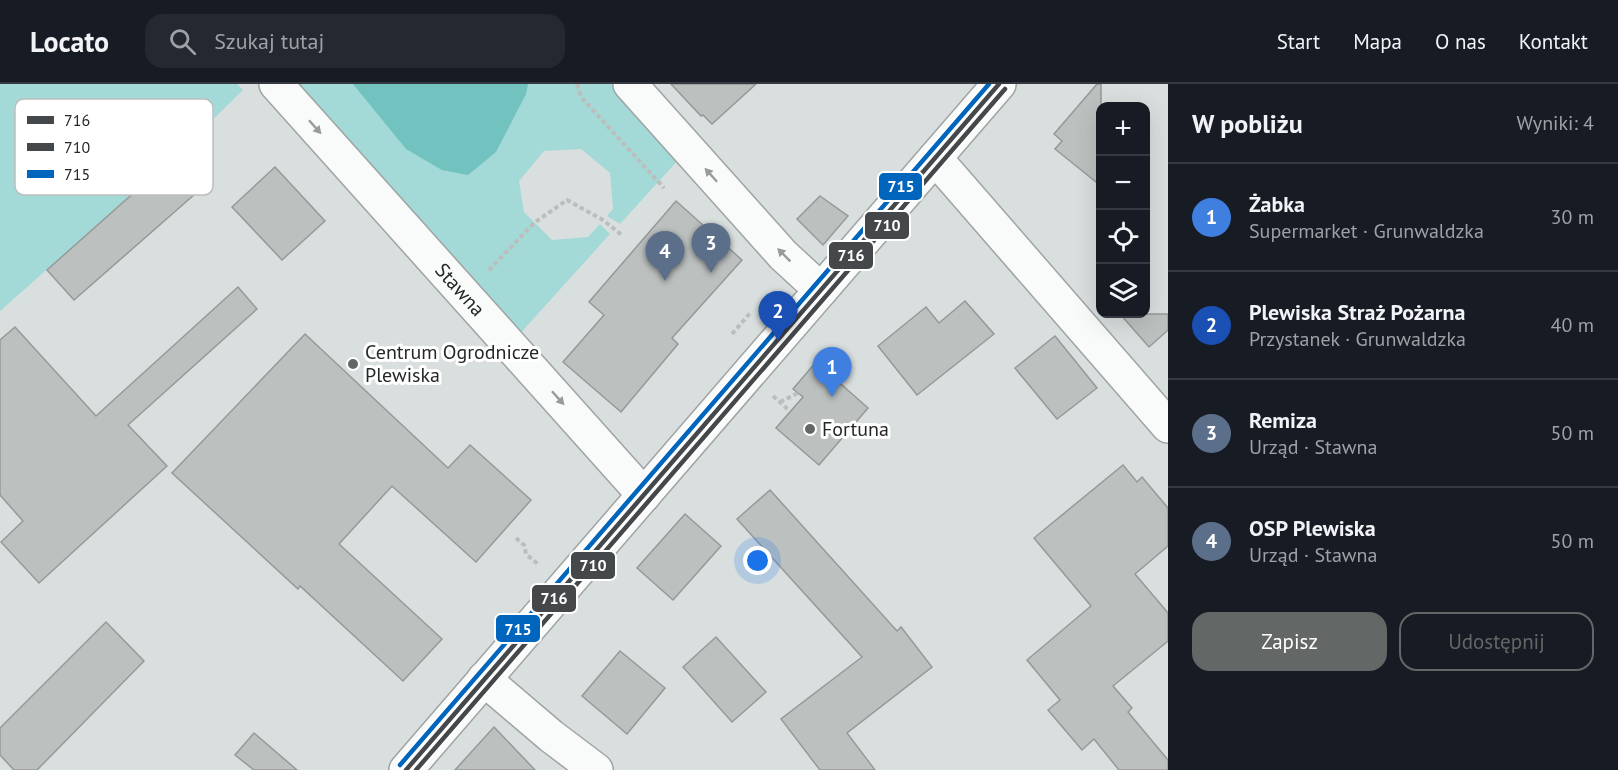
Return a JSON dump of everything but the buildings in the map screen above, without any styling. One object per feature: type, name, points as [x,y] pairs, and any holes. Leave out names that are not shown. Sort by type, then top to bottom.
[{"type":"street","name":"Stawna","points":[[276,84],[644,495]]},
{"type":"street","points":[[630,84],[783,255],[821,290]]},
{"type":"street","points":[[406,770],[999,84]]},
{"type":"street","points":[[935,158],[1168,426]]},
{"type":"street","points":[[484,679],[551,736],[596,770]]},
{"type":"path","points":[[577,84],[581,97],[664,188]]},
{"type":"path","points":[[466,294],[534,223],[567,200],[603,220],[622,236]]},
{"type":"path","points":[[766,390],[790,411]]},
{"type":"path","points":[[780,402],[798,393]]},
{"type":"path","points":[[516,538],[524,545],[526,554],[547,571]]},
{"type":"shaded area","points":[[0,84],[237,84],[243,90],[213,120],[213,99],[15,99],[15,195],[131,195],[0,311]]},
{"type":"shaded area","points":[[299,84],[611,84],[679,159],[620,224],[607,216],[613,209],[610,173],[581,149],[544,151],[519,181],[524,212],[552,240],[588,237],[600,224],[610,234],[516,338]]},
{"type":"shaded area","points":[[353,84],[528,84],[526,94],[496,152],[468,175],[442,170],[406,149]]},
{"type":"transit line","name":"715","points":[[400,765],[989,84]]},
{"type":"transit line","name":"716","points":[[406,770],[999,84]]},
{"type":"transit line","name":"710","points":[[416,770],[1005,89]]},
{"type":"place","name":"Remiza","points":[[711,273]]},
{"type":"place","name":"OSP Plewiska","points":[[665,281]]},
{"type":"place","name":"Plewiska Straż Pożarna","points":[[778,341]]},
{"type":"place","name":"Centrum Ogrodnicze Plewiska","points":[[353,364]]},
{"type":"place","name":"Żabka","points":[[832,397]]},
{"type":"place","name":"Fortuna","points":[[810,429]]}]
